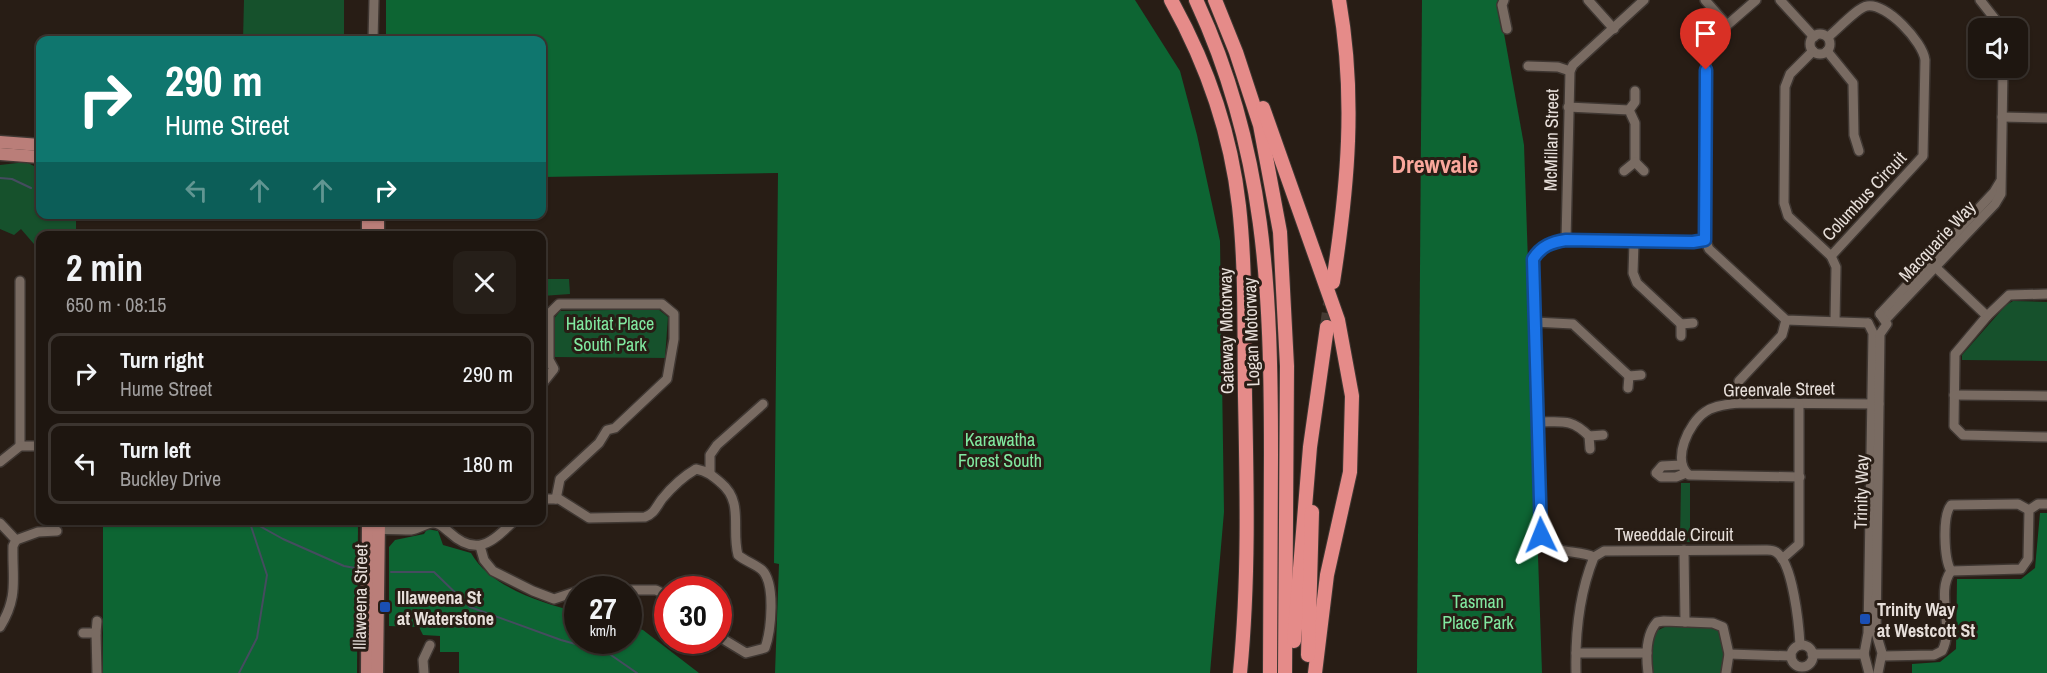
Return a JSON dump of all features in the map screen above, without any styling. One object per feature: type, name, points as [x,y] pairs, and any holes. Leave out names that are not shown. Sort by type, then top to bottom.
[{"type":"highway","name":"Gateway Motorway","points":[[1171,0],[1199,58],[1216,102],[1227,142],[1239,205],[1248,513],[1246,603],[1240,673]]},
{"type":"highway","name":"Logan Motorway","points":[[1196,0],[1226,73],[1240,118],[1264,238],[1270,349],[1270,673]]},
{"type":"highway","name":"Logan Motorway","points":[[1215,0],[1247,85],[1273,187],[1285,284],[1287,366],[1285,673]]},
{"type":"highway","points":[[1334,282],[1347,193],[1350,131],[1348,64],[1339,0]]},
{"type":"highway","points":[[1247,85],[1258,92],[1338,320],[1351,378],[1353,417],[1350,472],[1327,575],[1315,673]]},
{"type":"highway","points":[[1293,673],[1297,574],[1310,447],[1326,327]]},
{"type":"highway","points":[[1308,673],[1314,462],[1310,447]]},
{"type":"highway","points":[[1262,673],[1263,647],[1270,622]]},
{"type":"main road","points":[[0,142],[36,145]]},
{"type":"main road","points":[[0,154],[36,157]]},
{"type":"main road","name":"Illaweena Street","points":[[367,673],[374,525]]},
{"type":"main road","name":"Illaweena Street","points":[[374,525],[377,673]]},
{"type":"street","points":[[374,0],[374,36]]},
{"type":"street","points":[[1504,0],[1502,5],[1507,29]]},
{"type":"street","points":[[1588,0],[1614,29]]},
{"type":"street","name":"McMillan Street","points":[[1566,240],[1570,71],[1644,0]]},
{"type":"street","points":[[1705,0],[1727,25]]},
{"type":"street","points":[[1756,0],[1710,40],[1706,50],[1705,240],[1709,249],[1786,320],[1868,323],[1872,316],[1883,317]]},
{"type":"street","points":[[1780,0],[1814,37]]},
{"type":"street","points":[[1980,0],[1996,18]]},
{"type":"street","name":"Columbus Circuit","points":[[1813,51],[1790,74],[1785,87],[1784,203],[1788,216],[1831,256],[1923,156],[1925,60],[1922,48],[1891,14],[1872,6],[1863,7],[1828,38]]},
{"type":"street","points":[[1819,34],[1828,38],[1830,43],[1827,51],[1822,54],[1813,51],[1811,42],[1814,37],[1819,34]]},
{"type":"street","points":[[1827,51],[1853,83],[1854,135],[1859,152]]},
{"type":"street","points":[[1528,66],[1558,67],[1570,71]]},
{"type":"street","name":"Macquarie Way","points":[[1883,317],[1932,264],[1994,192],[2001,180],[2003,78]]},
{"type":"street","points":[[1629,110],[1635,102],[1635,91]]},
{"type":"street","points":[[1568,106],[1629,110]]},
{"type":"street","points":[[1629,110],[1635,123],[1635,162],[1644,171]]},
{"type":"street","points":[[2002,117],[2047,118]]},
{"type":"street","points":[[1624,171],[1635,162]]},
{"type":"street","points":[[1594,557],[1578,551],[1555,550],[1544,542],[1541,535],[1533,259],[1549,244],[1566,240],[1634,242],[1705,240]]},
{"type":"street","points":[[1634,242],[1634,273],[1637,283],[1681,324],[1681,336]]},
{"type":"street","points":[[1831,256],[1836,267],[1835,321]]},
{"type":"street","points":[[1932,264],[1987,316]]},
{"type":"street","points":[[20,281],[20,446]]},
{"type":"street","points":[[2047,294],[2009,295],[1987,316],[1955,354],[1953,395],[1954,426],[1963,435],[2047,436]]},
{"type":"street","points":[[546,379],[554,369],[549,360],[549,314],[559,304],[662,304],[674,314],[674,339],[667,379],[615,428],[607,430],[599,443],[560,479],[556,499]]},
{"type":"street","name":"Trinity Way","points":[[1876,334],[1887,328],[1883,317]]},
{"type":"street","points":[[1737,403],[1739,381],[1782,335],[1786,320]]},
{"type":"street","points":[[1534,322],[1573,324],[1629,376],[1641,375]]},
{"type":"street","points":[[1681,324],[1693,323]]},
{"type":"street","name":"Trinity Way","points":[[1868,323],[1876,334],[1876,633],[1880,656],[1878,673]]},
{"type":"street","points":[[1628,388],[1629,376]]},
{"type":"street","points":[[1953,395],[2047,396]]},
{"type":"street","name":"Greenvale Street","points":[[1800,477],[1695,476],[1684,469],[1683,447],[1695,421],[1704,412],[1718,405],[1737,403],[1875,404]]},
{"type":"street","points":[[1799,404],[1799,544],[1782,559],[1795,603],[1800,645]]},
{"type":"street","name":"Trinity Way","points":[[1869,673],[1866,654],[1875,404]]},
{"type":"street","points":[[710,473],[710,455],[717,445],[763,405]]},
{"type":"street","points":[[1537,422],[1570,421],[1576,423],[1589,436],[1590,450]]},
{"type":"street","points":[[1589,436],[1603,435]]},
{"type":"street","points":[[0,462],[20,446],[36,446]]},
{"type":"street","points":[[546,499],[556,499],[590,518],[645,517],[653,513],[662,499],[686,475],[696,469],[710,473],[730,490],[735,500],[735,544],[738,555],[761,569],[767,577],[770,591],[770,635],[765,648],[746,653],[732,644]]},
{"type":"street","points":[[1812,654],[1934,655],[1942,651],[1946,638],[1946,584],[1951,571],[1946,558],[1946,511],[1951,505],[2018,504],[2029,510]]},
{"type":"street","points":[[2029,510],[2038,504],[2047,504]]},
{"type":"street","points":[[1951,571],[2021,569],[2028,559],[2029,510]]},
{"type":"street","points":[[0,523],[15,540]]},
{"type":"street","points":[[374,525],[413,530],[423,525]]},
{"type":"street","points":[[440,525],[457,540],[471,546],[480,546],[495,539],[510,525]]},
{"type":"street","points":[[15,540],[38,532],[57,531]]},
{"type":"street","points":[[0,627],[7,615],[14,592],[13,546],[15,540]]},
{"type":"street","points":[[480,546],[484,561],[493,571],[532,591],[554,598],[564,595]]},
{"type":"street","points":[[1684,550],[1685,622]]},
{"type":"street","name":"Tweeddale Circuit","points":[[1576,673],[1581,600],[1594,557],[1604,551],[1767,550],[1776,552],[1782,559]]},
{"type":"street","points":[[97,621],[97,673]]},
{"type":"street","points":[[1648,673],[1649,634],[1657,622],[1719,624],[1726,634],[1729,654],[1726,673]]},
{"type":"street","points":[[83,633],[96,633]]},
{"type":"street","points":[[424,673],[423,660],[430,645]]},
{"type":"street","points":[[1800,645],[1807,646],[1812,654],[1809,663],[1800,670],[1791,656],[1792,650],[1800,645]]},
{"type":"street","points":[[1866,654],[1875,646],[1880,656]]},
{"type":"street","points":[[1576,653],[1647,653]]},
{"type":"street","points":[[1729,654],[1791,656]]},
{"type":"green space","points":[[244,0],[344,0],[344,36],[243,36]]},
{"type":"green space","name":"Karawatha Forest South","points":[[386,0],[1135,0],[1180,71],[1197,135],[1220,241],[1224,512],[1210,673],[775,673],[779,564],[774,563],[778,173],[546,177],[546,36],[386,36]]},
{"type":"green space","name":"Tasman Place Park","points":[[1422,0],[1498,0],[1524,145],[1542,673],[1417,673]]},
{"type":"green space","points":[[26,162],[36,167],[36,219],[76,219],[76,231],[36,231],[36,246],[21,229],[14,235],[0,229],[0,165]]},
{"type":"green space","points":[[546,279],[569,279],[570,294],[546,296]]},
{"type":"green space","points":[[2013,301],[2047,302],[2047,361],[1962,360],[1962,355],[2006,305]]},
{"type":"green space","name":"Habitat Place South Park","points":[[658,309],[668,317],[665,358],[554,357],[553,320],[560,311]]},
{"type":"green space","points":[[1681,483],[1690,483],[1690,542],[1680,542]]},
{"type":"green space","points":[[2040,513],[2047,513],[2047,673],[1912,673],[1912,664],[1940,662],[1956,649],[1957,579],[2021,579],[2035,568]]},
{"type":"green space","points":[[103,525],[358,525],[357,673],[103,673]]},
{"type":"green space","points":[[427,529],[438,531],[443,545],[471,553],[480,565],[504,584],[518,592],[564,608],[564,654],[642,654],[642,630],[654,638],[654,654],[674,654],[699,673],[459,673],[459,652],[440,652],[440,636],[423,635],[419,627],[389,626],[389,547],[395,540],[424,534]]},
{"type":"green space","points":[[1667,626],[1718,629],[1725,651],[1722,673],[1652,673],[1650,657],[1654,632]]},
{"type":"waterway","points":[[0,178],[12,179],[31,188]]},
{"type":"waterway","points":[[239,673],[257,638],[267,575],[251,525]]},
{"type":"waterway","points":[[258,525],[283,539],[344,566],[355,568]]},
{"type":"waterway","points":[[391,572],[434,572],[470,607],[561,640],[608,653],[637,673]]},
{"type":"tunnel","points":[[1327,327],[1331,295]]},
{"type":"place","name":"Illaweena St at Waterstone","points":[[385,607]]},
{"type":"place","name":"Trinity Way at Westcott St","points":[[1865,619]]},
{"type":"district","name":"Drewvale","points":[[1435,164]]},
{"type":"route","points":[[1541,535],[1533,259],[1549,244],[1566,240],[1693,242],[1705,240],[1706,70]]}]
